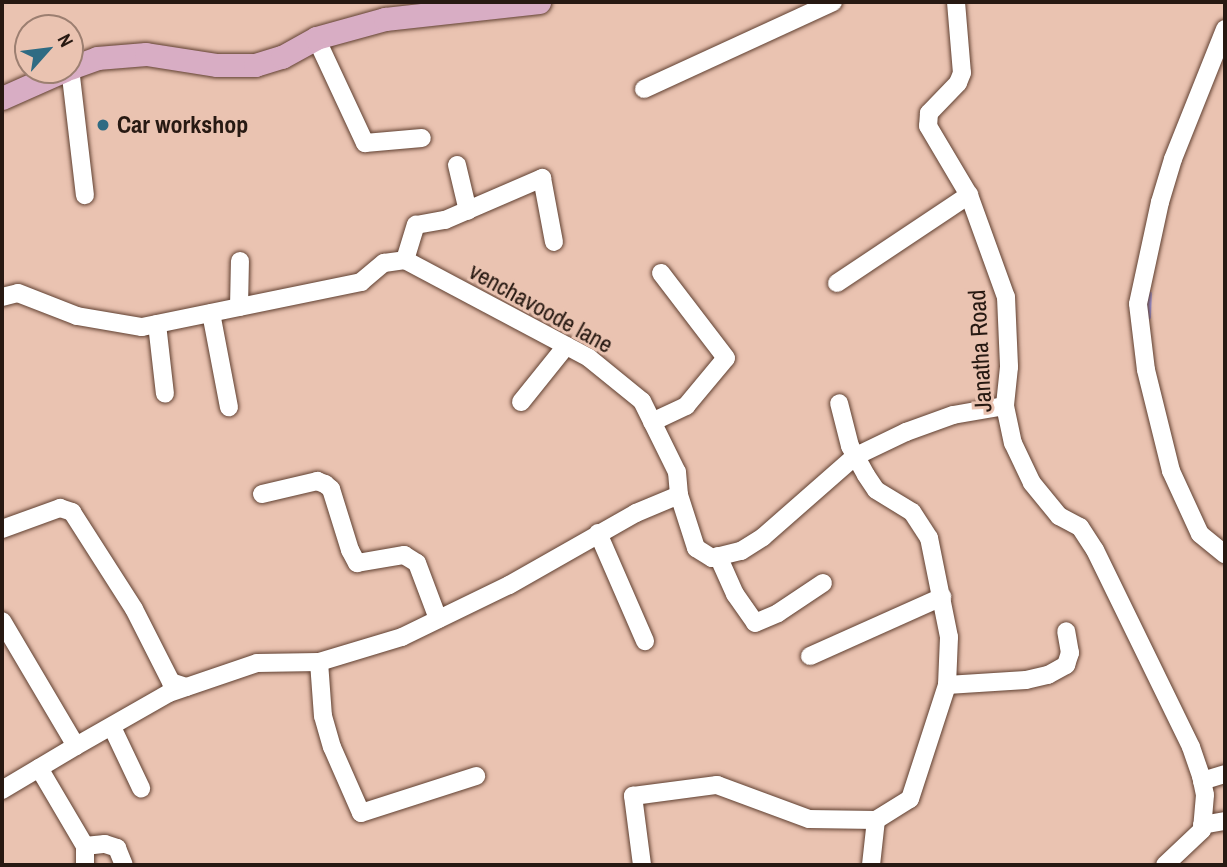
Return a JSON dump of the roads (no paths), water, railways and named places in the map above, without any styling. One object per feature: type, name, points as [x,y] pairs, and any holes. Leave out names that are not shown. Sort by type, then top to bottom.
[{"type":"main road","points":[[84,63],[97,58],[146,54],[216,65],[256,65],[282,57],[316,38],[426,8],[539,2]]},
{"type":"main road","points":[[2,98],[34,84]]},
{"type":"street","points":[[644,89],[833,2]]},
{"type":"street","name":"Janatha Road","points":[[956,2],[962,73],[958,83],[929,113],[928,126],[969,195],[1006,297],[1009,367],[1005,406],[1013,443],[1032,483],[1059,516],[1080,527],[1095,550],[1191,747],[1205,795],[1202,825]]},
{"type":"street","points":[[1225,29],[1173,159],[1160,202],[1138,304],[1146,370],[1171,471],[1200,534],[1225,554]]},
{"type":"street","points":[[316,38],[365,144],[422,138]]},
{"type":"street","points":[[71,84],[85,195]]},
{"type":"street","points":[[457,165],[468,211]]},
{"type":"street","points":[[2,297],[18,293],[77,316],[142,327],[361,282],[384,263],[405,260],[416,225],[445,220],[542,177],[554,242]]},
{"type":"street","points":[[837,282],[969,195]]},
{"type":"street","name":"venchavoode lane","points":[[405,260],[589,358],[642,401],[677,472],[680,495],[696,548],[712,558],[718,556]]},
{"type":"street","points":[[239,307],[240,261]]},
{"type":"street","points":[[652,422],[686,407],[726,358],[661,273]]},
{"type":"street","points":[[211,313],[229,407]]},
{"type":"street","points":[[157,324],[165,394]]},
{"type":"street","points":[[521,402],[566,346]]},
{"type":"street","points":[[642,865],[634,796],[717,785],[809,819],[876,820],[910,799],[947,685],[949,637],[942,597],[929,538],[912,512],[876,489],[855,457],[839,403]]},
{"type":"street","points":[[823,583],[778,613],[755,622],[735,594],[718,556],[741,551],[763,537],[855,457],[906,432],[953,415],[1005,406]]},
{"type":"street","points":[[262,494],[317,481],[325,484],[331,489],[350,550],[357,563],[404,555],[418,563],[438,619]]},
{"type":"street","points":[[2,790],[169,693],[257,663],[319,662],[402,637],[509,586],[598,533],[680,495]]},
{"type":"street","points":[[2,529],[60,508],[72,512],[134,609],[172,682],[186,687]]},
{"type":"street","points":[[598,533],[645,641]]},
{"type":"street","points":[[810,656],[942,597]]},
{"type":"street","points":[[2,621],[76,746]]},
{"type":"street","points":[[947,685],[1026,680],[1048,675],[1066,665],[1070,653],[1066,631]]},
{"type":"street","points":[[319,662],[323,716],[332,747],[360,813],[476,776]]},
{"type":"street","points":[[112,727],[141,788]]},
{"type":"street","points":[[39,768],[85,846],[85,865]]},
{"type":"street","points":[[1202,781],[1225,774]]},
{"type":"street","points":[[871,865],[876,820]]},
{"type":"street","points":[[1165,865],[1202,830],[1202,825],[1225,821]]},
{"type":"street","points":[[85,846],[105,844],[117,848],[124,865]]},
{"type":"waterway","points":[[1148,317],[1149,294]]},
{"type":"place","name":"Car workshop","points":[[103,125]]}]
